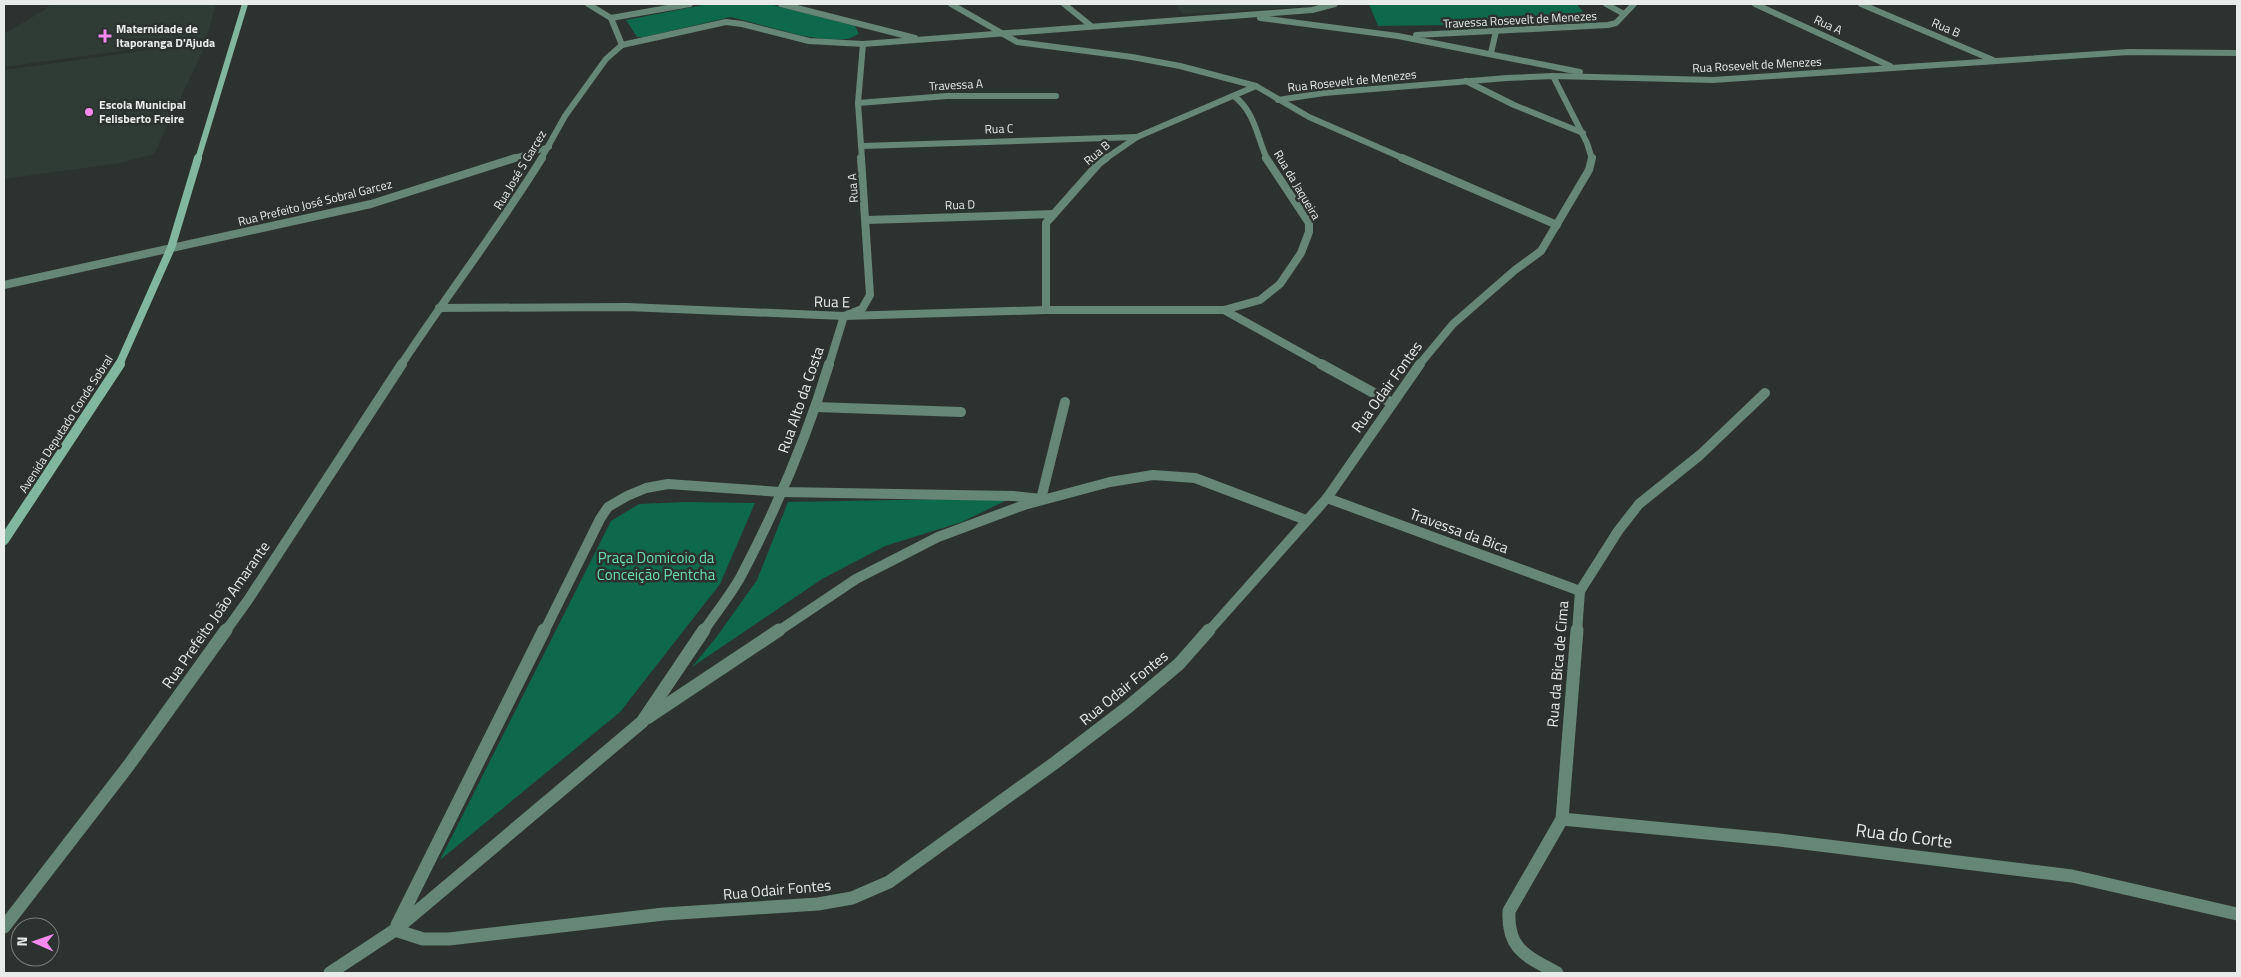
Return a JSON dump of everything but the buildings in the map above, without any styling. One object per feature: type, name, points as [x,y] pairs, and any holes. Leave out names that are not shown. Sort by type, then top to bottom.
[{"type":"main road","name":"Avenida Deputado Conde Sobral","points":[[4,540],[119,365],[171,248],[245,4]]},
{"type":"street","points":[[588,4],[611,18],[622,45]]},
{"type":"street","points":[[611,18],[690,4]]},
{"type":"street","points":[[781,4],[923,40]]},
{"type":"street","points":[[951,4],[1004,34]]},
{"type":"street","points":[[1066,4],[1090,25]]},
{"type":"street","name":"Rua Rosevelt de Menezes","points":[[622,45],[726,22],[742,24],[810,41],[862,44],[1004,34],[1090,25],[1312,10],[1335,4]]},
{"type":"street","points":[[1606,4],[1624,14]]},
{"type":"street","name":"Travessa Rosevelt de Menezes","points":[[1398,36],[1594,27],[1616,22],[1634,4]]},
{"type":"street","name":"Rua A","points":[[1755,4],[1891,67]]},
{"type":"street","name":"Rua B","points":[[1861,4],[1995,61]]},
{"type":"street","name":"Travessa Rosevelt de Menezes","points":[[1236,15],[1398,36],[1491,53],[1603,77]]},
{"type":"street","points":[[1491,53],[1496,31]]},
{"type":"street","name":"Rua Rosevelt de Menezes","points":[[1004,34],[1017,42],[1086,50],[1170,64],[1256,86],[1278,100],[1337,130],[1557,225]]},
{"type":"street","name":"Rua A","points":[[844,316],[862,309],[870,295],[867,220],[858,103],[862,44]]},
{"type":"street","name":"Rua José S Garcez","points":[[439,308],[503,220],[549,147],[565,116],[606,59],[622,45]]},
{"type":"street","name":"Rua Rosevelt de Menezes","points":[[1278,100],[1324,93],[1553,76],[1722,79],[2128,52],[2237,53]]},
{"type":"street","name":"Rua Odair Fontes","points":[[395,930],[423,939],[449,939],[664,914],[818,904],[852,898],[889,882],[1056,762],[1128,707],[1179,664],[1327,498],[1419,365],[1454,324],[1515,270],[1541,251],[1589,170],[1592,157],[1583,132],[1553,76]]},
{"type":"street","points":[[1466,81],[1514,105],[1583,132]]},
{"type":"street","name":"Rua B","points":[[1046,310],[1046,223],[1099,163],[1137,137],[1256,86]]},
{"type":"street","name":"Travessa A","points":[[858,103],[947,96],[1056,96]]},
{"type":"street","name":"Rua da Jaqueira","points":[[1224,310],[1251,304],[1266,297],[1284,279],[1306,244],[1310,231],[1309,223],[1266,157],[1250,112],[1241,100],[1234,96]]},
{"type":"street","name":"Rua C","points":[[862,146],[1137,137]]},
{"type":"street","name":"Rua Prefeito José Sobral Garcez","points":[[4,285],[371,204],[549,147]]},
{"type":"street","name":"Rua D","points":[[867,220],[1054,214]]},
{"type":"street","name":"Rua E","points":[[439,308],[626,307],[844,316],[1046,310],[1224,310]]},
{"type":"street","name":"Rua Prefeito João Amarante","points":[[4,927],[129,765],[248,600],[439,308]]},
{"type":"street","points":[[1224,310],[1392,403]]},
{"type":"street","name":"Rua Alto da Costa","points":[[781,492],[816,408],[844,316]]},
{"type":"street","name":"Rua da Bica de Cima","points":[[1557,973],[1520,951],[1510,937],[1507,927],[1509,911],[1562,819],[1580,592],[1618,531],[1639,504],[1700,455],[1764,393]]},
{"type":"street","points":[[1041,499],[1065,402]]},
{"type":"street","points":[[816,408],[961,412]]},
{"type":"street","points":[[330,973],[395,930],[642,722],[856,579],[892,558],[944,535],[1041,499],[1114,480],[1158,474],[1178,474],[1195,478],[1306,520]]},
{"type":"street","points":[[395,930],[600,519],[608,507],[646,488],[668,484],[781,492],[1013,496],[1041,499]]},
{"type":"street","points":[[642,722],[739,579],[781,492]]},
{"type":"street","name":"Travessa da Bica","points":[[1327,498],[1580,592]]},
{"type":"street","name":"Rua do Corte","points":[[1562,819],[1779,840],[2062,875],[2237,914]]},
{"type":"shaded area","name":"Maternidade de Itaporanga D'Ajuda","points":[[50,4],[216,4],[206,39],[4,67],[4,34],[46,9]]},
{"type":"shaded area","points":[[1175,4],[1320,4],[1183,14]]},
{"type":"shaded area","name":"Escola Municipal Felisberto Freire","points":[[207,42],[154,154],[120,163],[4,179],[4,70]]},
{"type":"green space","points":[[708,4],[769,4],[855,26],[859,34],[848,39],[832,40],[803,36],[731,17],[637,37],[626,20]]},
{"type":"green space","points":[[1369,4],[1577,4],[1591,23],[1378,26]]},
{"type":"green space","name":"Praça Domicoio da Conceição Pentcha","points":[[1011,498],[962,522],[885,546],[822,579],[692,667],[718,635],[757,580],[788,502]]},
{"type":"green space","name":"Praça Domicoio da Conceição Pentcha","points":[[686,502],[755,503],[720,584],[620,712],[440,860],[611,521],[639,504]]},
{"type":"place","name":"Maternidade de Itaporanga D'Ajuda","points":[[105,36]]},
{"type":"place","name":"Escola Municipal Felisberto Freire","points":[[89,112]]}]
